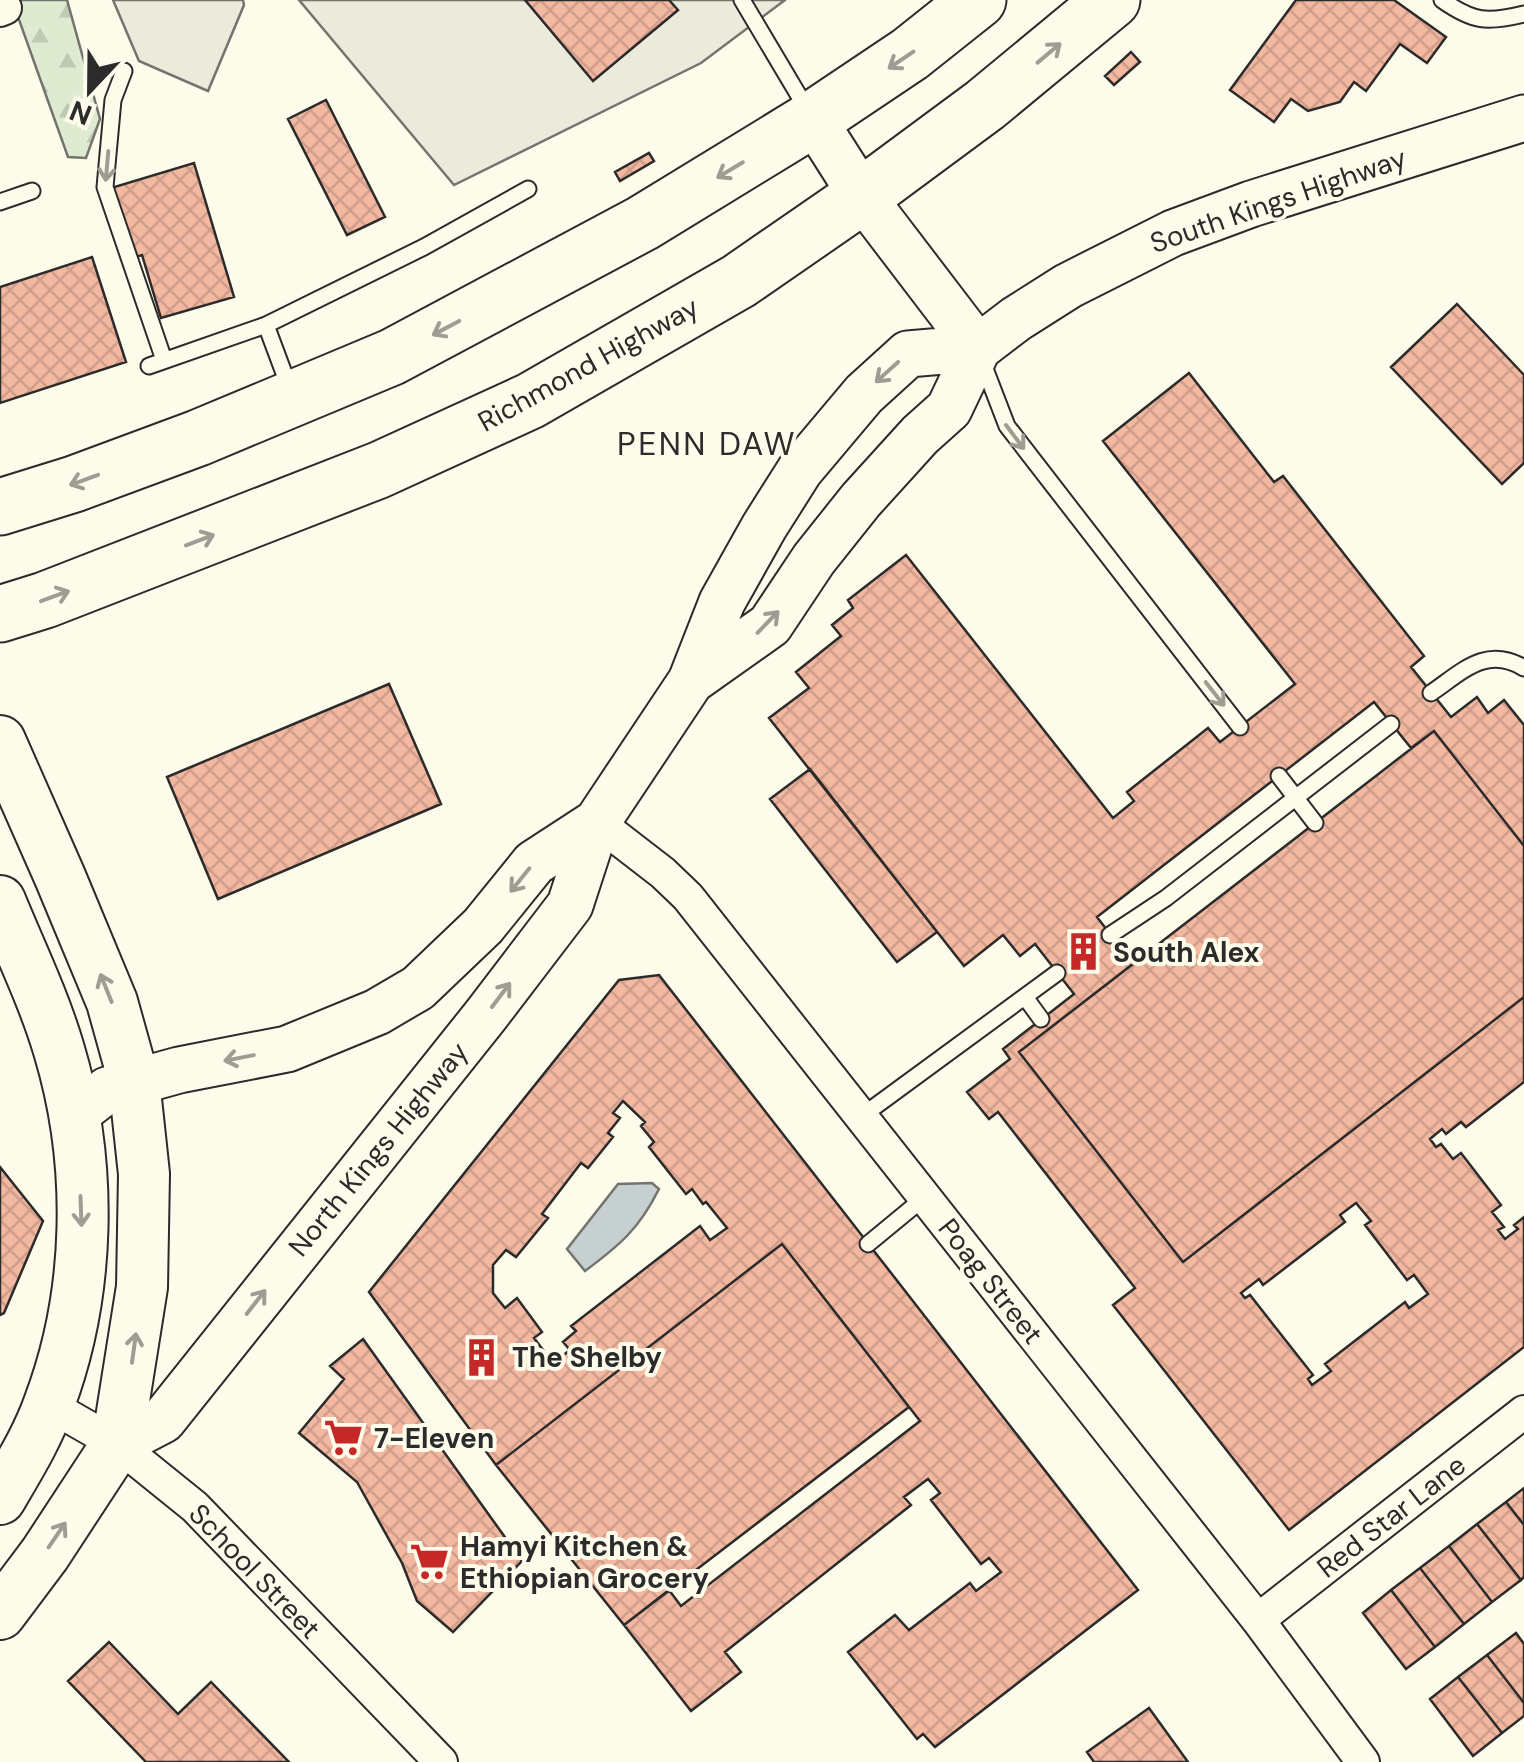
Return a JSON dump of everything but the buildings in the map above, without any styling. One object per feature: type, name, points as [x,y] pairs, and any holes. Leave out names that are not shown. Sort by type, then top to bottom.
[{"type":"highway","points":[[0,507],[92,477],[294,400],[392,357],[642,223],[813,119],[910,54],[978,0]]},
{"type":"highway","name":"Richmond Highway","points":[[0,614],[379,470],[530,401],[738,280],[862,196],[986,105],[1112,0]]},
{"type":"main road","name":"South Kings Highway","points":[[978,348],[1068,286],[1173,234],[1251,204],[1524,118]]},
{"type":"main road","points":[[813,119],[862,196],[978,348]]},
{"type":"main road","name":"North Kings Highway","points":[[117,1444],[163,1420],[570,905],[597,822],[690,681],[722,602],[800,470],[864,394],[908,354],[978,348]]},
{"type":"main road","name":"North Kings Highway","points":[[690,681],[770,625],[861,500],[949,409],[978,348]]},
{"type":"main road","name":"North Kings Highway","points":[[0,741],[112,1002],[134,1081],[144,1174],[142,1287],[117,1444],[45,1554],[0,1614]]},
{"type":"main road","name":"North Kings Highway","points":[[76,1114],[107,1090],[179,1070],[286,1049],[377,1012],[418,988],[483,926],[534,863],[597,822]]},
{"type":"main road","points":[[0,901],[54,1033],[76,1114],[82,1233],[78,1298],[64,1360],[27,1454],[0,1499]]},
{"type":"street","name":"Poag Street","points":[[597,822],[664,873],[688,897],[1258,1620],[1363,1762]]},
{"type":"street","name":"School Street","points":[[49,1406],[117,1444],[195,1507],[441,1762]]},
{"type":"street","name":"Red Star Lane","points":[[1258,1620],[1524,1412]]},
{"type":"lane","points":[[742,0],[813,119]]},
{"type":"lane","points":[[1442,0],[1469,18],[1497,20],[1524,14]]},
{"type":"lane","points":[[124,71],[112,100],[106,188],[157,363],[266,325],[424,247],[528,189]]},
{"type":"lane","points":[[0,202],[32,191]]},
{"type":"lane","points":[[266,325],[294,400]]},
{"type":"lane","points":[[978,348],[1006,426],[1240,726]]},
{"type":"lane","points":[[1432,694],[1484,659],[1505,659],[1524,668]]},
{"type":"lane","points":[[1110,935],[1166,898],[1392,724]]},
{"type":"lane","points":[[1279,776],[1315,823]]},
{"type":"lane","points":[[862,1116],[1058,973]]},
{"type":"lane","points":[[1024,997],[1041,1019]]},
{"type":"lane","points":[[868,1244],[925,1197]]},
{"type":"green space","points":[[12,0],[67,0],[100,119],[86,158],[68,157]]},
{"type":"shaded area","points":[[113,0],[243,0],[208,91],[139,61]]},
{"type":"shaded area","points":[[299,0],[785,0],[701,63],[454,185]]},
{"type":"shaded area","points":[[652,1183],[659,1189],[636,1226],[585,1271],[567,1249],[618,1184]]},
{"type":"place","name":"South Alex","points":[[1083,952]]},
{"type":"place","name":"The Shelby","points":[[482,1357]]},
{"type":"place","name":"7-Eleven","points":[[344,1438]]},
{"type":"place","name":"Hamyi Kitchen & Ethiopian Grocery","points":[[430,1562]]},
{"type":"district","name":"PENN DAW","points":[[707,444]]}]
